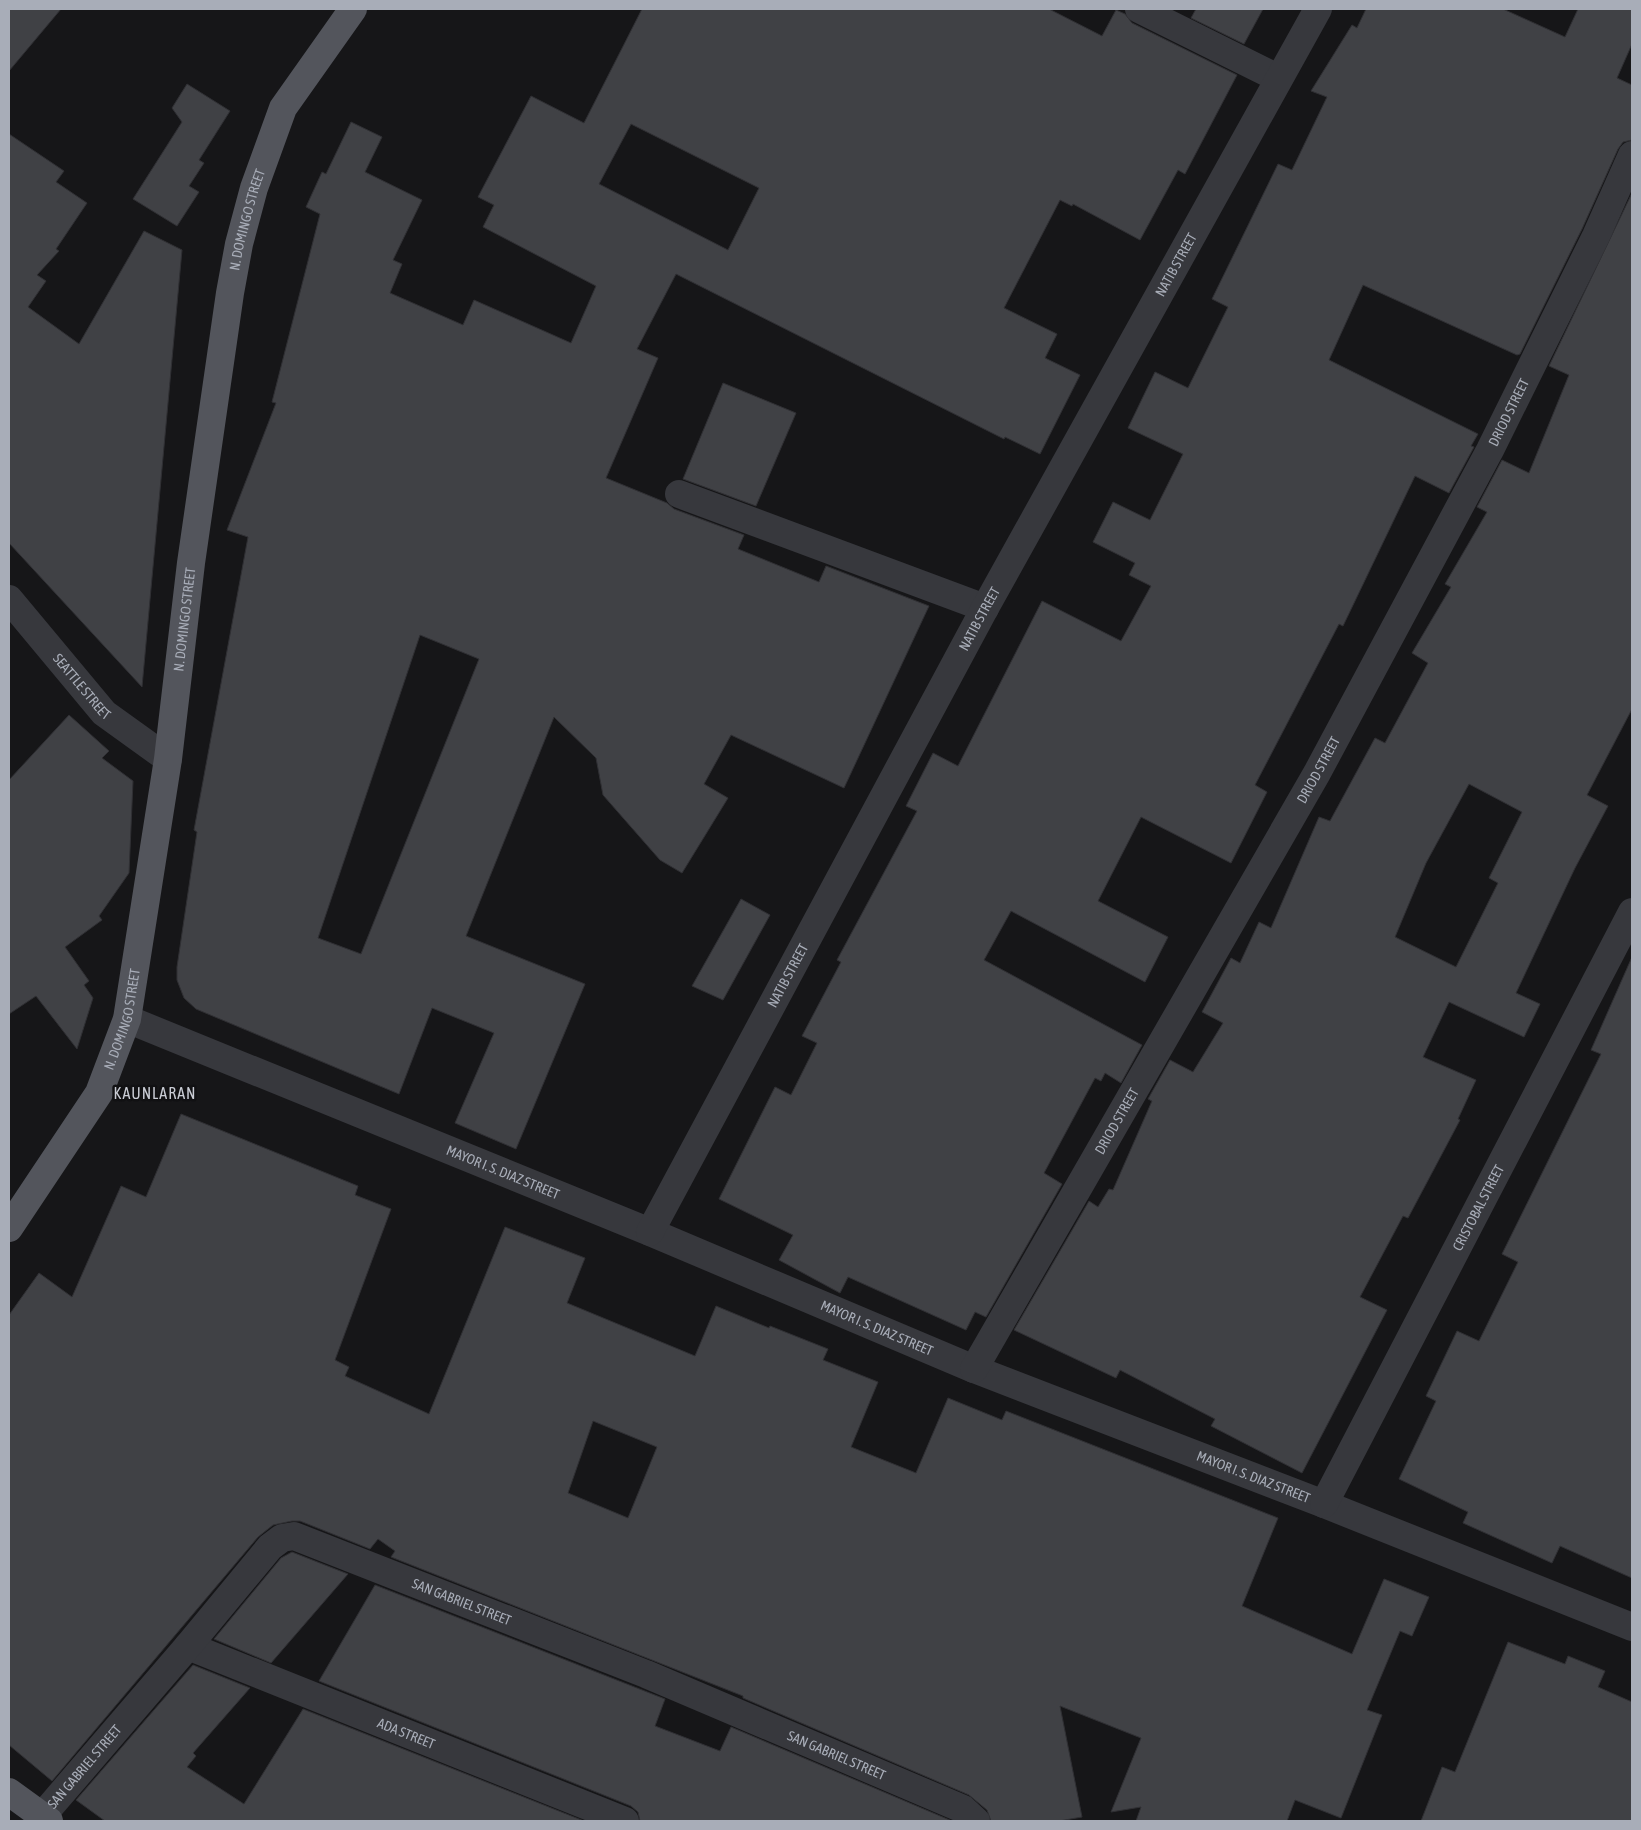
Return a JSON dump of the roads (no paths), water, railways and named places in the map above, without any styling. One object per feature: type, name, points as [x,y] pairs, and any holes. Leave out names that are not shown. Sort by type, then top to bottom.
[{"type":"main road","name":"N. DOMINGO STREET","points":[[9,1228],[99,1094],[127,1019],[168,759],[189,582],[230,294],[239,244],[254,188],[282,108],[353,9]]},
{"type":"main road","points":[[9,1792],[46,1819]]},
{"type":"street","points":[[1139,9],[1278,78]]},
{"type":"street","name":"NATIB STREET","points":[[650,1232],[986,608],[1278,78],[1318,9]]},
{"type":"street","name":"DRIOD STREET","points":[[974,1369],[1318,773],[1490,450],[1596,236],[1632,155]]},
{"type":"street","points":[[679,494],[986,608]]},
{"type":"street","name":"SEATTLE STREET","points":[[9,599],[104,713],[168,759]]},
{"type":"street","name":"CRISTOBAL STREET","points":[[1324,1504],[1632,912]]},
{"type":"street","name":"MAYOR I. S. DIAZ STREET","points":[[127,1019],[650,1232],[974,1369],[1324,1504],[1632,1627]]},
{"type":"street","name":"SAN GABRIEL STREET","points":[[46,1819],[270,1547],[282,1538],[294,1536],[655,1678],[963,1809],[976,1821]]},
{"type":"street","name":"ADA STREET","points":[[188,1646],[625,1821]]},
{"type":"district","name":"KAUNLARAN","points":[[155,1093]]}]
